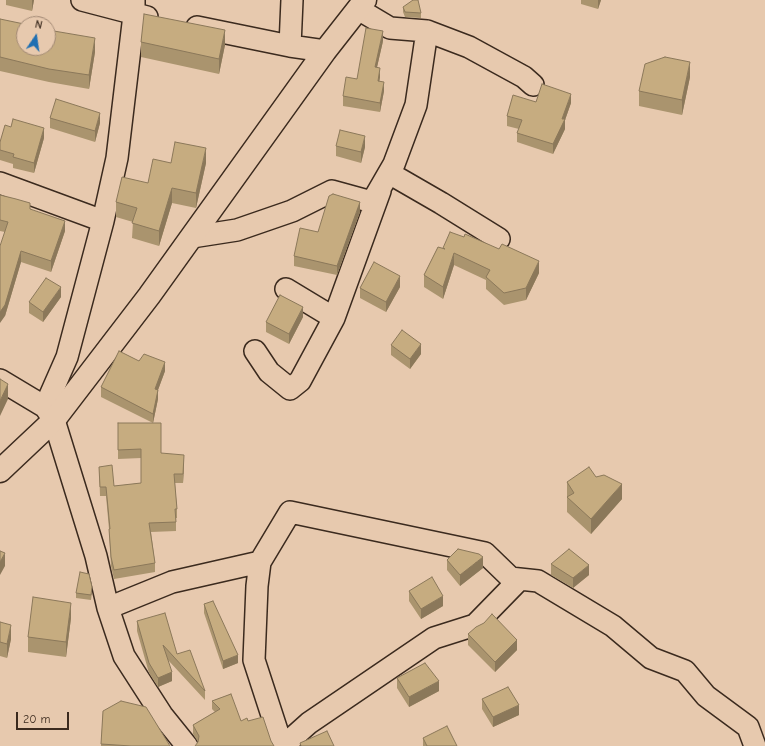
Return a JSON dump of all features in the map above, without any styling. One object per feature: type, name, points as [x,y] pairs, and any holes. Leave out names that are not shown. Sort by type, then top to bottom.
[{"type":"main road","points":[[0,471],[149,296],[325,51],[362,4]]},
{"type":"street","points":[[82,0],[134,7],[173,23],[290,46],[325,51]]},
{"type":"street","points":[[290,46],[292,0]]},
{"type":"street","points":[[362,4],[390,28],[426,31],[469,47],[524,77],[533,85]]},
{"type":"street","points":[[134,7],[117,158],[103,221],[50,414],[96,556],[108,608],[124,656],[162,715],[187,746]]},
{"type":"street","points":[[192,237],[237,230],[292,211],[332,191],[372,202],[394,164],[416,105],[426,31]]},
{"type":"street","points":[[386,178],[441,203],[499,239]]},
{"type":"street","points":[[255,351],[269,372],[290,389],[300,381],[334,318],[386,178]]},
{"type":"street","points":[[0,183],[103,221]]},
{"type":"street","points":[[286,289],[334,318]]},
{"type":"street","points":[[0,380],[50,414]]},
{"type":"street","points":[[282,746],[254,660],[256,586],[260,562],[290,512],[485,553],[516,583],[475,625],[434,638],[309,723],[290,740],[288,746]]},
{"type":"street","points":[[108,608],[172,582],[260,562]]},
{"type":"street","points":[[510,578],[538,581],[613,626],[651,658],[685,671],[706,696],[748,727],[755,746]]},
{"type":"building","points":[[413,0],[418,0],[421,13],[405,12],[403,7]]},
{"type":"building","points":[[144,14],[225,30],[219,59],[141,42]]},
{"type":"building","points":[[0,19],[16,22],[16,56],[56,56],[56,31],[95,38],[89,75],[49,69],[0,57]]},
{"type":"building","points":[[366,28],[383,31],[375,67],[380,68],[378,81],[384,82],[380,103],[343,96],[346,77],[357,79]]},
{"type":"building","points":[[665,57],[690,62],[682,100],[639,91],[645,64]]},
{"type":"building","points":[[542,84],[571,94],[562,119],[565,119],[553,144],[517,133],[522,120],[507,116],[513,95],[536,102]]},
{"type":"building","points":[[56,99],[100,113],[95,131],[50,118]]},
{"type":"building","points":[[13,119],[44,128],[34,163],[13,157],[14,154],[0,150],[0,142],[5,125],[11,127]]},
{"type":"building","points":[[340,130],[365,136],[361,152],[336,146]]},
{"type":"building","points":[[175,142],[206,148],[196,193],[172,188],[159,231],[132,223],[137,208],[116,202],[122,177],[148,183],[153,159],[171,163]]},
{"type":"building","points":[[333,194],[360,202],[337,266],[294,256],[300,228],[318,232],[329,196]]},
{"type":"building","points":[[0,195],[30,203],[30,209],[65,221],[51,261],[21,251],[5,305],[0,312],[0,246],[8,222],[0,220]]},
{"type":"building","points":[[450,232],[464,237],[465,234],[499,249],[502,244],[539,261],[526,288],[504,293],[486,277],[490,270],[454,253],[443,287],[424,275],[438,247],[445,249],[443,248]]},
{"type":"building","points":[[374,262],[400,276],[386,302],[360,288]]},
{"type":"building","points":[[46,278],[61,287],[43,312],[29,302]]},
{"type":"building","points":[[280,295],[303,307],[289,334],[266,322]]},
{"type":"building","points":[[402,330],[421,344],[410,359],[391,345]]},
{"type":"building","points":[[119,351],[139,361],[144,354],[165,362],[155,389],[158,390],[153,414],[101,387]]},
{"type":"building","points":[[0,379],[8,384],[0,401]]},
{"type":"building","points":[[118,423],[161,423],[161,453],[184,455],[183,474],[174,474],[177,509],[175,509],[176,522],[149,523],[155,563],[114,570],[111,557],[106,487],[100,487],[99,467],[112,465],[114,486],[141,483],[141,449],[118,450]]},
{"type":"building","points":[[589,467],[596,477],[604,475],[622,484],[591,519],[567,497],[574,493],[567,482]]},
{"type":"building","points":[[458,549],[479,554],[483,557],[460,575],[447,560]]},
{"type":"building","points":[[569,549],[589,565],[573,578],[551,564]]},
{"type":"building","points":[[0,551],[5,553],[0,562]]},
{"type":"building","points":[[80,572],[89,574],[92,587],[91,595],[76,593]]},
{"type":"building","points":[[432,577],[443,596],[421,609],[409,591]]},
{"type":"building","points":[[33,597],[71,603],[66,642],[28,637]]},
{"type":"building","points":[[213,601],[238,655],[223,661],[204,604]]},
{"type":"building","points":[[165,613],[177,654],[190,650],[205,691],[163,645],[172,672],[158,678],[149,663],[137,621]]},
{"type":"building","points":[[492,614],[517,640],[495,662],[468,634],[476,627],[484,623]]},
{"type":"building","points":[[0,622],[11,625],[7,644],[0,642]]},
{"type":"building","points":[[425,663],[439,681],[409,697],[397,678]]},
{"type":"building","points":[[508,687],[519,705],[493,717],[482,699]]},
{"type":"building","points":[[231,694],[241,721],[247,718],[248,721],[263,717],[274,746],[195,746],[198,742],[199,736],[193,725],[220,709],[212,701]]},
{"type":"building","points":[[121,701],[146,707],[170,746],[101,744],[103,711]]},
{"type":"building","points":[[447,726],[457,746],[427,746],[423,738]]},
{"type":"building","points":[[327,731],[334,746],[301,746],[300,743]]}]
